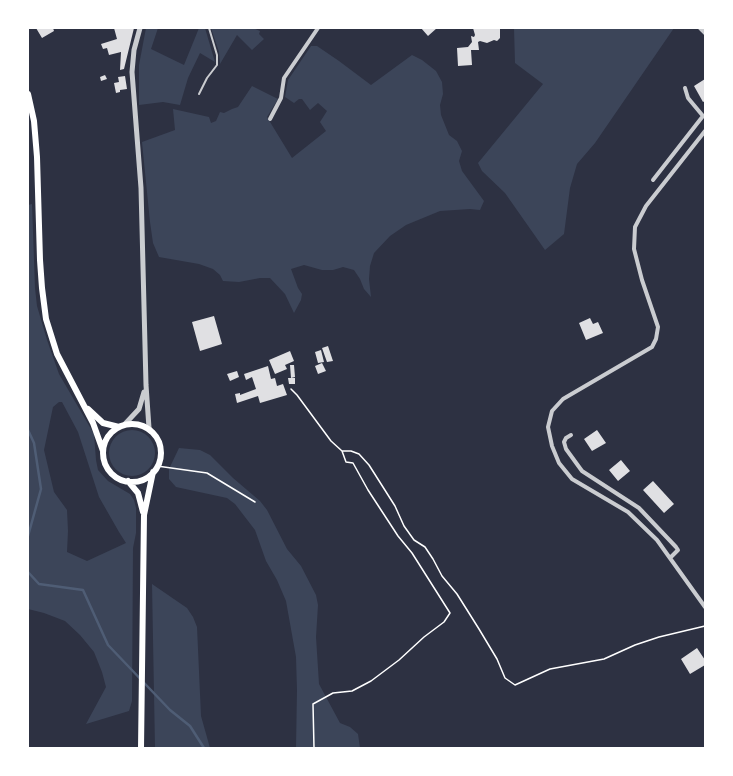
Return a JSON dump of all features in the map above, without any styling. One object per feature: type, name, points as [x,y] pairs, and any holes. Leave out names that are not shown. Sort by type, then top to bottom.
[{"type":"main road","points":[[28,94],[34,121],[37,157],[42,288],[46,319],[57,354],[98,434],[107,468],[119,479],[128,482],[142,480],[153,472],[157,466],[161,451],[156,437],[151,431],[139,424],[103,424],[83,403]]},
{"type":"main road","points":[[103,451],[105,441],[110,433],[122,425]]},
{"type":"main road","points":[[141,748],[144,515],[153,472]]},
{"type":"main road","points":[[128,482],[138,493],[144,515]]},
{"type":"street","points":[[140,28],[134,50],[132,72],[141,188],[146,385],[149,428],[151,431]]},
{"type":"street","points":[[270,120],[281,98],[284,78],[318,28]]},
{"type":"street","points":[[700,28],[705,33]]},
{"type":"street","points":[[652,180],[704,116],[688,98],[684,88]]},
{"type":"street","points":[[705,131],[646,206],[635,227],[634,249],[642,280],[658,328],[656,339],[652,347],[563,399],[552,411],[548,427],[552,446],[559,463],[572,479],[628,512],[657,540],[705,607]]},
{"type":"street","points":[[122,425],[139,409],[146,385]]},
{"type":"street","points":[[571,435],[566,438],[564,442],[566,449],[582,470],[639,508],[678,550],[670,558]]},
{"type":"lane","points":[[199,94],[207,78],[217,65],[217,55],[208,28]]},
{"type":"path","points":[[290,389],[297,395],[331,441],[342,451],[346,462],[353,463],[368,490],[398,536],[412,553],[450,613],[444,622],[372,681],[352,691],[333,693],[313,704],[314,748]]},
{"type":"path","points":[[342,451],[351,451],[359,454],[369,465],[395,506],[404,526],[414,540],[425,547],[434,559],[442,576],[479,629],[505,678],[515,685],[550,670],[604,659],[635,645],[659,637],[705,626]]},
{"type":"path","points":[[157,466],[207,473],[255,502]]},
{"type":"shaded area","points":[[146,28],[158,28],[151,49],[184,65],[199,28],[205,28],[215,62],[200,53],[188,78],[180,105],[163,102],[139,105],[139,65]]},
{"type":"shaded area","points":[[211,28],[253,28],[260,31],[259,34],[264,39],[252,50],[237,35],[220,64],[219,52]]},
{"type":"shaded area","points":[[514,28],[674,28],[595,143],[577,164],[570,188],[564,234],[545,250],[505,193],[482,171],[478,163],[543,84],[515,63]]},
{"type":"shaded area","points":[[311,46],[317,46],[371,85],[412,55],[422,60],[436,71],[442,82],[443,94],[440,105],[441,115],[449,135],[457,141],[462,151],[459,161],[462,171],[484,201],[480,210],[470,209],[440,211],[406,225],[390,236],[374,253],[370,266],[369,279],[371,297],[364,289],[354,270],[343,267],[333,270],[322,270],[304,265],[291,269],[298,288],[302,294],[301,300],[294,313],[285,294],[270,278],[260,278],[239,282],[223,281],[220,275],[213,269],[199,264],[159,257],[153,243],[142,142],[175,130],[173,109],[209,117],[211,123],[216,121],[220,112],[224,113],[238,107],[252,86],[278,99],[267,117],[292,158],[326,131],[320,122],[327,111],[318,103],[310,110],[302,99],[299,99],[294,103],[285,97],[288,80]]},
{"type":"shaded area","points":[[32,204],[37,306],[59,374],[94,434],[98,470],[108,481],[130,494],[134,500],[136,508],[136,533],[133,548],[132,701],[129,711],[86,724],[106,687],[94,652],[80,635],[65,621],[28,609],[28,205]],"holes":[[[59,402],[62,402],[78,432],[99,497],[126,543],[87,561],[67,552],[67,510],[54,492],[44,450],[53,407]]]},
{"type":"shaded area","points":[[137,430],[149,436],[154,444],[154,462],[149,470],[141,475],[127,476],[115,470],[110,462],[109,448],[115,436],[123,431]]},
{"type":"shaded area","points":[[179,448],[200,450],[210,455],[233,478],[260,501],[267,510],[287,549],[301,566],[316,595],[318,605],[316,637],[319,684],[340,723],[350,727],[358,734],[360,748],[296,748],[296,657],[286,601],[277,580],[266,561],[255,530],[235,504],[227,498],[176,487],[169,479],[169,469]]},
{"type":"shaded area","points":[[152,584],[187,608],[197,627],[201,716],[210,748],[155,748]]},
{"type":"building","points":[[36,28],[53,28],[54,31],[42,38]]},
{"type":"building","points":[[114,28],[134,28],[124,69],[120,70],[121,52],[109,55],[107,48],[103,49],[101,44],[117,39]]},
{"type":"building","points":[[421,28],[437,28],[428,36]]},
{"type":"building","points":[[473,28],[500,28],[500,38],[497,41],[494,40],[487,43],[480,41],[478,42],[479,50],[471,50],[472,65],[458,66],[457,48],[468,47],[472,42],[471,36],[474,37],[475,35]]},
{"type":"building","points":[[105,75],[107,79],[101,81],[100,77]]},
{"type":"building","points":[[125,76],[127,89],[120,90],[120,92],[116,93],[114,83],[119,82],[118,77]]},
{"type":"building","points":[[705,79],[705,101],[703,102],[694,86]]},
{"type":"building","points":[[214,316],[222,344],[200,351],[192,322]]},
{"type":"building","points":[[590,318],[593,324],[598,322],[603,333],[586,340],[579,323]]},
{"type":"building","points":[[328,346],[333,361],[327,362],[322,348]]},
{"type":"building","points":[[321,350],[324,362],[318,363],[315,352]]},
{"type":"building","points":[[290,351],[294,361],[285,365],[287,369],[275,374],[269,360]]},
{"type":"building","points":[[322,363],[326,371],[318,374],[315,366]]},
{"type":"building","points":[[290,365],[294,365],[295,377],[291,378]]},
{"type":"building","points":[[268,366],[271,379],[275,378],[277,386],[283,384],[287,395],[260,403],[258,396],[237,403],[235,394],[240,393],[240,395],[256,389],[252,377],[246,380],[244,374]]},
{"type":"building","points":[[237,371],[239,377],[230,381],[227,374]]},
{"type":"building","points":[[288,378],[295,378],[295,384],[289,384]]},
{"type":"building","points":[[597,430],[606,443],[592,451],[584,439]]},
{"type":"building","points":[[621,460],[630,471],[618,481],[609,470]]},
{"type":"building","points":[[653,481],[674,504],[664,513],[643,490]]},
{"type":"building","points":[[697,648],[705,660],[705,665],[690,674],[681,659]]},
{"type":"waterway","points":[[28,430],[34,443],[41,489],[28,536]]},
{"type":"waterway","points":[[28,572],[39,584],[83,590],[108,645],[170,710],[190,726],[204,748]]}]
